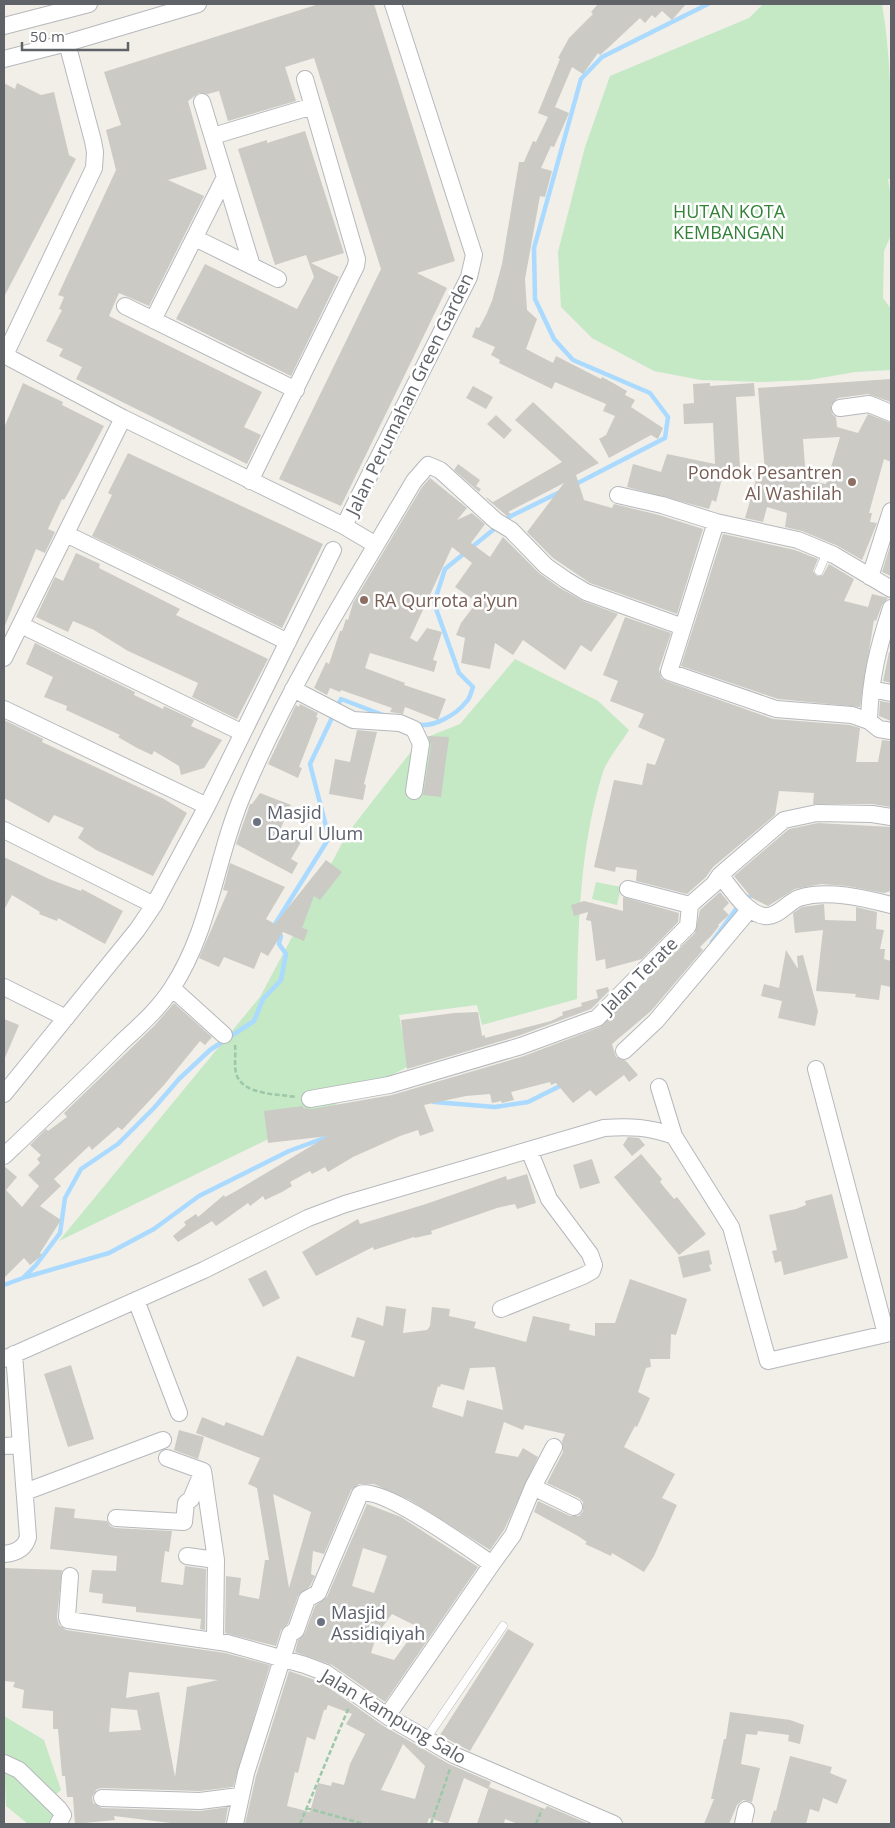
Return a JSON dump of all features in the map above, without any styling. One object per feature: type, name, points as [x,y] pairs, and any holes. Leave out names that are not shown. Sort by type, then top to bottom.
[{"type":"street","points":[[4,26],[89,4]]},
{"type":"street","points":[[4,59],[68,43],[198,4]]},
{"type":"street","name":"Jalan Perumahan Green Garden","points":[[344,526],[469,277],[474,255],[393,4]]},
{"type":"street","name":"Jalan Perumahan Green Garden","points":[[68,43],[94,146],[94,168],[4,356],[123,418],[344,526],[376,545]]},
{"type":"street","points":[[250,481],[356,266],[357,259],[305,79]]},
{"type":"street","points":[[202,102],[252,266]]},
{"type":"street","points":[[213,136],[313,106]]},
{"type":"street","points":[[153,320],[225,177]]},
{"type":"street","points":[[195,238],[278,279]]},
{"type":"street","points":[[125,306],[296,390]]},
{"type":"street","points":[[840,408],[869,404],[891,413]]},
{"type":"street","points":[[4,658],[123,418]]},
{"type":"street","points":[[4,1156],[83,1082],[150,1015],[172,988],[200,931],[238,804],[267,738],[376,545],[414,481],[428,465],[440,470],[496,521],[511,530],[546,566],[586,592],[683,627]]},
{"type":"street","points":[[618,495],[662,505],[716,522],[798,540],[826,552],[891,589]]},
{"type":"street","points":[[870,577],[891,511]]},
{"type":"street","points":[[716,522],[669,672],[776,709],[852,715],[869,721],[879,729],[891,731]]},
{"type":"street","points":[[66,534],[288,642]]},
{"type":"street","points":[[4,1094],[154,905],[210,799],[333,550]]},
{"type":"street","points":[[869,721],[870,688],[880,642],[891,608]]},
{"type":"street","points":[[21,625],[243,733]]},
{"type":"street","points":[[293,689],[343,716],[366,722],[400,723],[414,730],[421,744],[414,791]]},
{"type":"street","points":[[4,708],[210,799],[238,804]]},
{"type":"street","points":[[628,889],[690,905],[714,884],[720,875],[784,820],[817,813],[872,814],[891,817]]},
{"type":"street","points":[[4,830],[154,905]]},
{"type":"street","points":[[720,875],[744,902],[763,916],[770,916],[799,898],[821,894],[891,905]]},
{"type":"street","points":[[624,1051],[662,1015],[744,902]]},
{"type":"street","name":"Jalan Terate","points":[[310,1099],[389,1085],[521,1046],[597,1018],[688,926],[690,905]]},
{"type":"street","points":[[4,987],[66,1018]]},
{"type":"street","points":[[172,988],[229,1038]]},
{"type":"street","points":[[659,1087],[674,1136],[731,1226],[768,1361],[886,1334],[816,1069]]},
{"type":"street","points":[[4,1554],[19,1550],[26,1545],[28,1537],[21,1445],[9,1357],[204,1270],[308,1218],[345,1204],[604,1128],[631,1126],[653,1128],[674,1136]]},
{"type":"street","points":[[501,1309],[583,1276],[592,1271],[594,1265],[590,1254],[549,1199],[529,1150]]},
{"type":"street","points":[[136,1300],[179,1412]]},
{"type":"street","points":[[25,1492],[163,1440]]},
{"type":"street","points":[[4,1446],[21,1445]]},
{"type":"street","points":[[387,1716],[513,1535],[533,1488],[554,1447]]},
{"type":"street","points":[[167,1458],[203,1471]]},
{"type":"street","points":[[116,1518],[184,1522],[186,1503],[191,1499],[203,1471]]},
{"type":"street","points":[[203,1471],[216,1560],[215,1640]]},
{"type":"street","points":[[533,1488],[574,1507]]},
{"type":"street","points":[[235,1824],[239,1796],[290,1634],[296,1630],[307,1599],[318,1593],[360,1494],[369,1493],[413,1512],[492,1564]]},
{"type":"street","points":[[187,1556],[216,1560]]},
{"type":"street","name":"Jalan Kampung Salo","points":[[70,1576],[68,1620],[215,1640],[284,1657],[326,1673],[387,1716],[474,1765],[614,1824]]},
{"type":"street","points":[[4,1763],[19,1770],[59,1809],[63,1815],[58,1824]]},
{"type":"street","points":[[102,1798],[200,1801],[239,1796]]},
{"type":"lane","points":[[818,571],[826,552]]},
{"type":"lane","points":[[426,1739],[503,1626]]},
{"type":"path","points":[[229,1038],[236,1074],[242,1085],[310,1099]]},
{"type":"path","points":[[300,1824],[355,1692]]},
{"type":"path","points":[[431,1824],[450,1767]]},
{"type":"path","points":[[306,1808],[364,1824]]},
{"type":"green space","name":"HUTAN KOTA KEMBANGAN","points":[[763,4],[882,4],[889,69],[891,135],[891,179],[888,179],[891,198],[891,235],[884,251],[883,298],[891,309],[891,370],[855,372],[809,380],[762,382],[701,380],[654,371],[592,338],[561,307],[558,252],[585,147],[610,76],[749,18]]},
{"type":"green space","points":[[515,659],[598,701],[629,730],[605,767],[589,828],[580,913],[577,999],[482,1025],[477,1005],[399,1015],[409,1066],[285,1131],[59,1241],[260,997],[347,834],[420,740],[460,724]]},
{"type":"green space","points":[[596,882],[621,887],[617,905],[592,899]]},
{"type":"green space","points":[[4,1716],[44,1740],[61,1790],[53,1797],[4,1757]]},
{"type":"green space","points":[[4,1761],[64,1814],[55,1824],[28,1824],[6,1806]]},
{"type":"building","points":[[319,4],[374,4],[455,261],[417,273],[447,288],[341,506],[279,479],[381,269],[314,58],[285,67],[296,101],[228,121],[219,91],[208,94],[199,93],[188,101],[207,169],[168,180],[204,196],[149,306],[119,293],[109,316],[262,392],[244,427],[261,435],[247,464],[76,379],[82,367],[59,356],[63,349],[46,341],[62,310],[59,309],[64,297],[58,295],[116,170],[106,130],[121,125],[104,72]]},
{"type":"building","points":[[598,4],[686,4],[672,20],[662,11],[655,18],[652,15],[645,23],[640,18],[600,55],[598,53],[583,74],[572,67],[555,107],[569,113],[554,147],[551,146],[541,168],[552,171],[545,197],[540,196],[525,279],[527,310],[537,319],[526,349],[553,363],[556,356],[615,384],[627,391],[625,395],[635,400],[631,407],[663,428],[658,439],[651,435],[609,458],[599,439],[606,435],[615,416],[603,411],[606,404],[555,382],[552,389],[499,363],[500,360],[491,355],[495,347],[472,337],[476,327],[479,328],[492,301],[502,264],[519,162],[524,162],[533,141],[536,142],[548,117],[538,113],[560,59],[558,58],[569,38],[593,14],[591,12]]},
{"type":"building","points":[[4,83],[15,89],[17,83],[41,95],[54,92],[69,155],[76,159],[4,297]]},
{"type":"building","points":[[305,131],[344,253],[311,263],[339,277],[291,376],[176,319],[205,264],[297,309],[314,277],[306,255],[275,265],[238,149],[267,140],[267,143]]},
{"type":"building","points":[[891,379],[891,402],[868,394],[838,398],[831,405],[832,414],[836,417],[837,427],[858,433],[868,414],[891,423],[891,462],[884,459],[869,513],[872,513],[870,522],[877,523],[862,560],[838,546],[802,531],[785,527],[787,513],[767,507],[763,522],[745,518],[759,470],[765,472],[758,388]],"holes":[[[840,437],[826,484],[806,480],[803,439]]]},
{"type":"building","points":[[23,383],[63,402],[62,405],[104,426],[64,500],[62,499],[48,529],[55,532],[45,553],[36,549],[4,628],[4,428]]},
{"type":"building","points":[[710,383],[710,386],[754,383],[755,396],[736,397],[740,467],[725,467],[716,502],[712,500],[709,509],[627,487],[633,464],[661,472],[667,454],[715,464],[713,423],[684,424],[683,404],[694,403],[693,384]]},
{"type":"building","points":[[473,386],[493,397],[486,409],[466,398]]},
{"type":"building","points":[[533,402],[599,463],[576,475],[584,500],[612,508],[614,504],[659,515],[703,529],[677,614],[590,583],[553,558],[527,532],[564,483],[508,512],[511,514],[507,516],[487,499],[486,497],[493,502],[562,462],[515,420]]},
{"type":"building","points":[[496,415],[512,430],[504,439],[487,424]]},
{"type":"building","points":[[128,453],[323,544],[282,628],[92,536],[112,495],[108,493]]},
{"type":"building","points":[[458,464],[480,480],[476,486],[481,489],[479,492],[454,470]]},
{"type":"building","points":[[430,478],[467,508],[457,520],[472,513],[485,524],[471,543],[490,557],[503,537],[539,573],[560,588],[583,601],[618,614],[591,652],[581,645],[565,670],[523,640],[513,655],[495,643],[490,669],[461,663],[465,638],[456,635],[461,623],[477,602],[455,587],[472,563],[452,547],[410,638],[417,642],[427,628],[442,632],[433,660],[437,661],[434,672],[370,653],[365,668],[405,683],[404,685],[446,699],[438,720],[405,707],[403,714],[390,712],[392,708],[341,690],[340,692],[330,688],[327,695],[314,688],[326,662],[329,664],[340,631],[342,631],[346,619],[348,620],[353,603],[422,487]]},
{"type":"building","points":[[723,534],[795,550],[818,559],[813,571],[817,576],[823,575],[829,564],[854,579],[844,601],[868,607],[872,594],[888,598],[882,605],[876,621],[874,620],[860,707],[778,699],[681,666]]},
{"type":"building","points":[[891,543],[891,576],[882,572]]},
{"type":"building","points":[[76,553],[100,564],[99,568],[180,609],[176,615],[268,659],[237,719],[192,697],[198,683],[128,651],[94,630],[73,621],[68,632],[36,617],[55,577],[63,581]]},
{"type":"building","points":[[625,617],[671,633],[659,669],[661,678],[666,681],[773,719],[850,725],[860,728],[856,762],[878,762],[882,740],[891,741],[891,807],[872,804],[813,804],[814,793],[779,791],[775,815],[713,867],[706,877],[687,894],[636,881],[637,870],[616,867],[615,872],[594,867],[614,780],[642,785],[647,763],[655,765],[665,739],[638,727],[644,714],[610,701],[618,681],[603,675]]},
{"type":"building","points":[[35,643],[135,692],[134,695],[163,709],[164,706],[194,720],[191,726],[222,740],[204,768],[181,775],[179,766],[154,751],[152,755],[137,748],[118,737],[120,735],[66,710],[67,706],[44,697],[53,677],[26,664]]},
{"type":"building","points":[[889,652],[891,652],[891,683],[883,681]]},
{"type":"building","points":[[880,701],[891,703],[891,721],[879,716]]},
{"type":"building","points":[[300,704],[318,713],[316,717],[318,718],[299,767],[302,768],[298,778],[268,764],[296,705],[299,707]]},
{"type":"building","points":[[4,720],[43,739],[42,742],[164,799],[187,813],[153,876],[96,850],[78,838],[84,828],[54,815],[49,823],[4,798]]},
{"type":"building","points":[[357,730],[377,732],[364,784],[366,785],[363,800],[329,794],[335,759],[350,762]]},
{"type":"building","points":[[428,736],[449,737],[441,797],[423,795],[431,745]]},
{"type":"building","points":[[260,793],[291,805],[280,830],[301,842],[291,859],[298,863],[292,874],[236,844],[250,804]]},
{"type":"building","points":[[818,823],[891,827],[891,891],[884,893],[847,886],[821,884],[795,889],[768,906],[752,898],[734,876],[789,829]]},
{"type":"building","points":[[4,857],[49,879],[81,891],[82,889],[123,911],[105,944],[58,918],[57,921],[39,914],[40,912],[12,895],[4,910]]},
{"type":"building","points":[[326,860],[342,872],[320,900],[314,896],[302,928],[308,930],[304,941],[283,932],[268,956],[261,952],[254,969],[224,957],[219,967],[199,958],[228,891],[223,890],[230,863],[285,887],[266,919],[275,924]]},
{"type":"building","points":[[720,892],[729,903],[723,909],[729,915],[700,947],[703,950],[651,1011],[612,1044],[616,1057],[626,1061],[638,1075],[629,1082],[624,1075],[596,1096],[590,1090],[573,1103],[556,1083],[551,1085],[550,1082],[511,1092],[514,1100],[502,1103],[501,1101],[492,1103],[490,1094],[466,1096],[424,1105],[434,1131],[420,1136],[418,1130],[400,1136],[353,1157],[328,1172],[325,1167],[312,1174],[310,1171],[290,1182],[292,1186],[282,1192],[265,1200],[263,1196],[250,1206],[248,1203],[216,1226],[212,1221],[178,1242],[173,1236],[186,1225],[184,1222],[196,1214],[198,1217],[224,1195],[225,1197],[236,1191],[328,1136],[268,1143],[264,1111],[303,1106],[303,1108],[312,1109],[392,1095],[524,1056],[600,1027],[695,933],[700,910]]},
{"type":"building","points":[[623,897],[679,913],[678,922],[642,959],[606,969],[605,959],[596,961],[591,921],[586,920],[588,912],[574,916],[571,905],[584,901],[623,911]]},
{"type":"building","points":[[824,904],[825,920],[856,921],[856,907],[877,912],[876,929],[884,930],[880,949],[885,949],[884,959],[891,961],[891,987],[881,985],[879,1000],[855,997],[856,994],[816,991],[823,930],[795,933],[793,913],[802,907]]},
{"type":"building","points":[[786,950],[798,969],[797,956],[803,955],[818,1011],[815,1026],[778,1018],[782,1001],[761,996],[764,984],[779,988]]},
{"type":"building","points":[[608,987],[609,991],[591,1009],[518,1036],[407,1069],[401,1020],[478,1012],[482,1036],[485,1035],[485,1038],[551,1021],[563,1015],[562,1012],[582,1006],[581,1003],[598,998],[596,990]]},
{"type":"building","points":[[174,1003],[212,1037],[205,1045],[200,1041],[164,1085],[122,1130],[118,1127],[92,1150],[89,1146],[54,1179],[61,1186],[40,1206],[61,1220],[40,1253],[42,1255],[30,1265],[24,1258],[4,1278],[4,1166],[17,1177],[6,1190],[22,1207],[39,1186],[28,1175],[40,1163],[37,1159],[41,1155],[30,1145],[46,1129],[48,1131],[67,1117],[64,1113],[155,1025]]},
{"type":"building","points":[[4,1019],[19,1025],[4,1060]]},
{"type":"building","points":[[628,1137],[639,1138],[645,1145],[632,1156],[623,1145]]},
{"type":"building","points":[[641,1154],[662,1179],[660,1182],[674,1199],[677,1197],[706,1234],[679,1255],[614,1177]]},
{"type":"building","points":[[592,1159],[600,1183],[580,1189],[573,1165]]},
{"type":"building","points":[[527,1174],[536,1203],[517,1209],[515,1204],[497,1208],[431,1231],[432,1234],[414,1237],[374,1250],[373,1247],[316,1276],[302,1252],[358,1219],[360,1224],[426,1204],[506,1176],[507,1180]]},
{"type":"building","points":[[832,1194],[848,1258],[784,1275],[781,1261],[775,1263],[772,1251],[777,1250],[769,1215],[796,1209],[806,1205],[805,1201]]},
{"type":"building","points":[[709,1250],[712,1264],[709,1265],[711,1271],[683,1278],[678,1257]]},
{"type":"building","points":[[266,1270],[280,1298],[263,1307],[248,1279]]},
{"type":"building","points":[[630,1279],[687,1299],[676,1335],[671,1334],[670,1359],[650,1359],[651,1367],[646,1368],[638,1392],[650,1398],[637,1427],[635,1426],[624,1447],[675,1474],[662,1498],[677,1505],[654,1556],[644,1572],[612,1553],[611,1556],[585,1544],[587,1542],[578,1536],[534,1512],[538,1501],[570,1516],[579,1516],[583,1511],[583,1502],[579,1498],[547,1483],[563,1452],[562,1441],[565,1434],[525,1425],[523,1430],[504,1422],[495,1453],[518,1457],[523,1448],[538,1457],[504,1530],[490,1550],[410,1500],[374,1484],[359,1484],[351,1490],[324,1554],[313,1551],[311,1574],[315,1576],[310,1586],[298,1596],[288,1624],[281,1630],[276,1646],[225,1633],[226,1576],[241,1578],[239,1595],[259,1599],[265,1560],[269,1560],[257,1488],[248,1484],[260,1458],[196,1433],[202,1417],[224,1426],[226,1422],[263,1436],[297,1356],[354,1377],[365,1341],[351,1337],[357,1317],[383,1326],[386,1306],[406,1309],[403,1333],[427,1330],[430,1326],[432,1307],[450,1309],[449,1316],[476,1322],[474,1328],[526,1342],[533,1316],[570,1324],[569,1330],[595,1336],[595,1323],[615,1323]],"holes":[[[495,1367],[503,1410],[467,1400],[463,1417],[432,1407],[438,1386],[440,1387],[441,1384],[464,1390],[470,1368]],[[273,1494],[311,1512],[289,1588]]]},
{"type":"building","points":[[71,1365],[94,1439],[68,1447],[44,1374]]},
{"type":"building","points":[[179,1430],[204,1437],[198,1459],[174,1450]]},
{"type":"building","points":[[367,1504],[401,1517],[478,1567],[385,1702],[332,1665],[295,1652],[298,1640],[305,1633],[315,1606],[327,1597]],"holes":[[[363,1548],[387,1556],[374,1593],[352,1586]],[[392,1614],[418,1627],[394,1660],[371,1653],[377,1634]]]},
{"type":"building","points":[[55,1507],[75,1509],[74,1518],[107,1521],[110,1526],[115,1528],[172,1531],[169,1552],[165,1551],[161,1582],[183,1585],[185,1566],[206,1569],[205,1630],[200,1629],[201,1619],[136,1612],[136,1607],[102,1603],[103,1594],[89,1592],[92,1570],[116,1571],[117,1556],[50,1549]]},
{"type":"building","points":[[4,1568],[62,1570],[57,1617],[59,1625],[66,1630],[225,1653],[270,1665],[233,1787],[200,1791],[102,1788],[97,1789],[92,1797],[93,1803],[102,1808],[200,1811],[228,1807],[225,1824],[179,1824],[114,1816],[115,1820],[75,1824],[73,1797],[67,1797],[65,1776],[62,1776],[58,1729],[53,1729],[53,1711],[22,1708],[24,1690],[13,1687],[15,1682],[4,1681]],"holes":[[[129,1672],[218,1680],[187,1687],[175,1777],[159,1692],[126,1698]],[[111,1708],[137,1710],[141,1730],[109,1732]]]},
{"type":"building","points":[[508,1629],[534,1644],[470,1751],[440,1735]]},
{"type":"building","points":[[289,1671],[321,1682],[382,1725],[449,1764],[491,1782],[488,1789],[464,1778],[448,1824],[429,1818],[427,1824],[245,1824],[256,1776]],"holes":[[[328,1705],[352,1714],[346,1724],[365,1734],[350,1764],[344,1785],[332,1782],[331,1786],[318,1783],[310,1812],[287,1806],[295,1772],[298,1773],[307,1737],[315,1740],[324,1710],[326,1710]],[[403,1744],[425,1766],[415,1799],[381,1790]]]},
{"type":"building","points":[[730,1712],[790,1720],[804,1725],[800,1744],[788,1741],[789,1735],[758,1731],[757,1735],[746,1734],[741,1764],[760,1768],[752,1802],[743,1800],[737,1805],[729,1824],[704,1824],[714,1799],[711,1799],[724,1739],[726,1739]]},
{"type":"building","points":[[790,1756],[832,1767],[830,1773],[847,1780],[837,1804],[823,1798],[819,1812],[810,1809],[806,1824],[770,1824],[774,1810],[776,1811]]},
{"type":"building","points":[[489,1787],[545,1809],[547,1806],[589,1824],[518,1824],[505,1819],[504,1824],[477,1824]]},
{"type":"waterway","points":[[574,485],[665,438],[668,417],[650,393],[573,360],[554,339],[535,299],[534,248],[581,79],[602,57],[708,4]]},
{"type":"waterway","points":[[417,724],[430,724],[450,716],[467,701],[473,687],[459,673],[434,603],[445,569],[509,517],[560,492]]},
{"type":"waterway","points":[[4,1285],[23,1278],[36,1265],[60,1233],[65,1198],[81,1169],[118,1144],[154,1108],[179,1079],[210,1050],[254,1021],[263,999],[281,980],[286,954],[279,944],[281,936],[272,929],[329,838],[310,764],[341,699],[383,715]]},
{"type":"waterway","points":[[712,942],[739,905],[754,893]]},
{"type":"waterway","points":[[434,1102],[495,1107],[528,1102],[564,1084]]},
{"type":"waterway","points":[[26,1277],[109,1253],[154,1229],[199,1196],[289,1151],[327,1137]]},
{"type":"place","name":"Pondok Pesantren Al Washilah","points":[[852,482]]},
{"type":"place","name":"RA Qurrota a'yun","points":[[364,600]]},
{"type":"place","name":"Masjid Darul Ulum","points":[[257,822]]},
{"type":"place","name":"Masjid Assidiqiyah","points":[[321,1622]]}]
